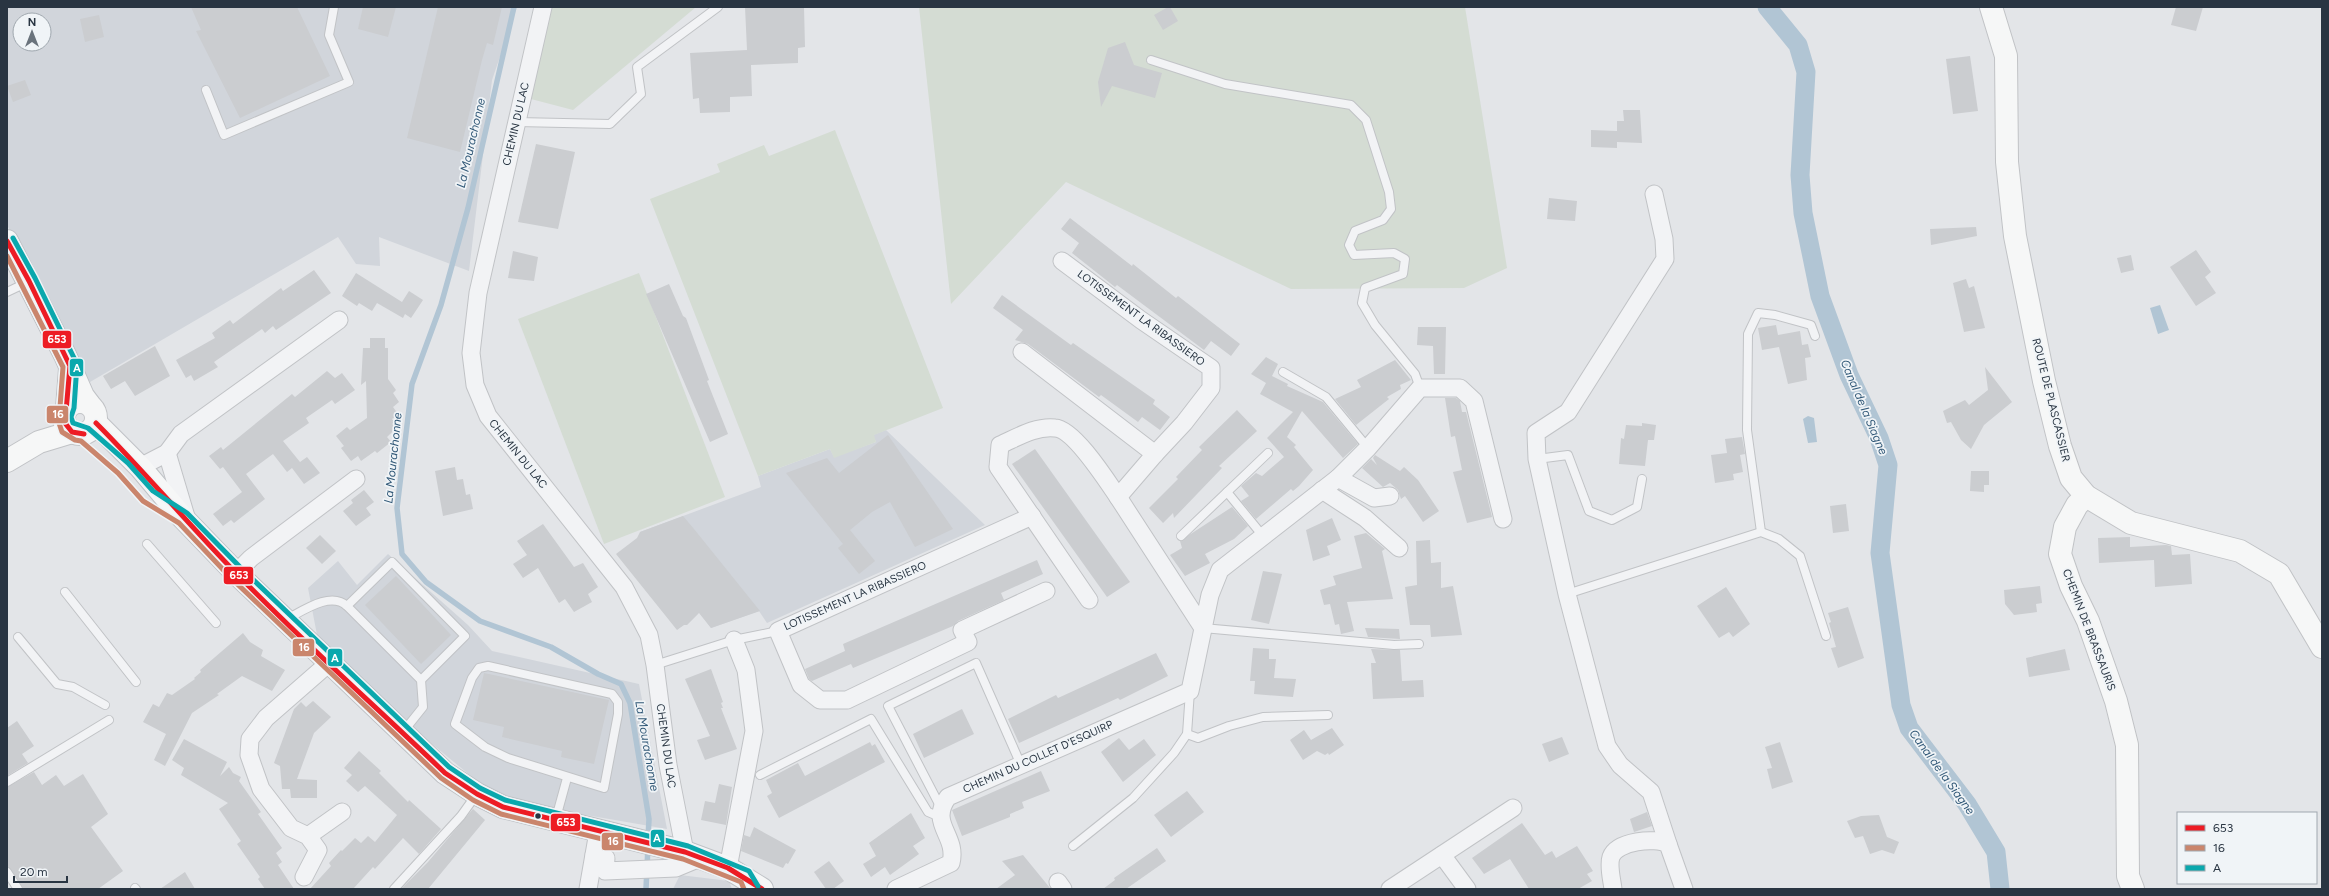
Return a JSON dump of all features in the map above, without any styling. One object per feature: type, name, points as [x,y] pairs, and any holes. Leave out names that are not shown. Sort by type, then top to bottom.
[{"type":"street","name":"CHEMIN DU LAC","points":[[543,7],[478,293],[471,353],[475,385],[488,416],[624,587],[649,635],[655,665],[668,765],[683,856]]},
{"type":"street","name":"ROUTE DE PLASCASSIER","points":[[1991,7],[2006,56],[2006,162],[2016,236],[2044,381],[2060,446],[2071,478],[2086,496],[2131,523],[2240,550],[2279,574],[2322,647]]},
{"type":"street","points":[[1654,194],[1664,239],[1665,259],[1568,412],[1536,433],[1537,459],[1567,594],[1607,746],[1620,765],[1651,792],[1684,889]]},
{"type":"street","points":[[7,241],[29,281],[70,366],[79,419],[148,496],[186,521]]},
{"type":"street","name":"LOTISSEMENT LA RIBASSIERO","points":[[1062,261],[1141,320],[1211,368],[1211,388],[1184,423],[1154,454],[1118,497]]},
{"type":"street","points":[[140,467],[167,453],[181,434],[339,320]]},
{"type":"street","points":[[1022,352],[1154,454]]},
{"type":"street","points":[[1190,691],[1210,596],[1220,570],[1338,478],[1368,448],[1420,388],[1460,388],[1474,401],[1503,519]]},
{"type":"street","points":[[7,461],[79,419]]},
{"type":"street","points":[[79,419],[140,467],[186,521],[236,573],[402,734],[445,773],[477,794],[503,807],[606,833],[683,856],[747,881],[754,731],[746,670],[734,640]]},
{"type":"street","points":[[1089,600],[998,467],[1000,445],[1035,429],[1057,427],[1077,441],[1118,497],[1203,628]]},
{"type":"street","points":[[167,453],[186,521]]},
{"type":"street","points":[[236,573],[251,558],[356,478]]},
{"type":"street","points":[[1338,478],[1374,498],[1390,496]]},
{"type":"street","points":[[1322,490],[1365,518],[1399,548]]},
{"type":"street","name":"CHEMIN DE BRASSAURIS","points":[[2086,496],[2077,505],[2065,527],[2060,554],[2071,586],[2088,621],[2116,701],[2127,745],[2128,876],[2133,889]]},
{"type":"street","name":"LOTISSEMENT LA RIBASSIERO","points":[[1032,516],[778,631],[801,685],[820,700],[847,700],[968,642],[962,630],[1046,591]]},
{"type":"street","points":[[304,877],[318,850],[308,836],[291,828],[261,788],[249,755],[250,739],[266,718],[328,663]]},
{"type":"street","name":"CHEMIN DU COLLET D'ESQUIRP","points":[[940,812],[948,797],[1190,691]]},
{"type":"street","points":[[1390,889],[1513,808]]},
{"type":"street","points":[[308,836],[342,812]]},
{"type":"street","points":[[896,889],[951,863],[954,854],[940,812]]},
{"type":"street","points":[[588,889],[594,855],[606,833]]},
{"type":"street","points":[[1613,889],[1611,858],[1616,849],[1639,842],[1661,840],[1668,844]]},
{"type":"street","points":[[594,855],[606,858],[605,871],[630,871],[683,856]]},
{"type":"street","points":[[1442,855],[1467,889]]},
{"type":"lane","points":[[206,90],[224,135],[350,82],[328,35],[334,7]]},
{"type":"lane","points":[[517,122],[610,124],[641,94],[637,68],[718,7]]},
{"type":"lane","points":[[1151,60],[1225,84],[1351,105],[1366,120],[1389,192],[1390,209],[1383,220],[1355,231],[1349,245],[1354,255],[1394,254],[1405,259],[1403,274],[1365,288],[1362,302],[1375,325],[1415,374],[1420,388]]},
{"type":"lane","points":[[7,292],[29,281]]},
{"type":"lane","points":[[1761,532],[1747,430],[1748,334],[1758,313],[1775,315],[1812,326],[1815,336]]},
{"type":"lane","points":[[1283,372],[1326,397],[1368,448]]},
{"type":"lane","points":[[1181,536],[1268,453]]},
{"type":"lane","points":[[1537,459],[1568,455],[1589,511],[1612,520],[1637,507],[1642,478]]},
{"type":"lane","points":[[1227,492],[1263,536]]},
{"type":"lane","points":[[1567,594],[1761,532],[1779,539],[1800,556],[1826,636]]},
{"type":"lane","points":[[147,544],[216,622]]},
{"type":"lane","points":[[347,606],[392,562],[465,636],[421,680]]},
{"type":"lane","points":[[65,592],[136,682]]},
{"type":"lane","points":[[284,620],[330,600],[341,601],[347,606],[421,680],[424,707],[402,734]]},
{"type":"lane","points":[[1203,628],[1394,645],[1419,644]]},
{"type":"lane","points":[[655,665],[734,640],[778,631]]},
{"type":"lane","points":[[18,637],[57,684],[73,687],[105,705]]},
{"type":"lane","points":[[760,775],[870,719],[928,812],[940,812],[888,706],[976,663],[1021,765]]},
{"type":"lane","points":[[488,666],[612,694],[618,702],[618,714],[604,788],[567,778],[508,758],[485,747],[455,724],[472,678],[479,668],[488,666]]},
{"type":"lane","points":[[1073,846],[1133,798],[1174,753],[1186,734],[1190,691]]},
{"type":"lane","points":[[1186,734],[1198,738],[1229,726],[1263,716],[1328,715]]},
{"type":"lane","points":[[7,782],[109,720]]},
{"type":"lane","points":[[556,821],[567,778]]},
{"type":"lane","points":[[394,889],[461,816],[477,794]]},
{"type":"lane","points":[[7,872],[18,889]]},
{"type":"shaded area","points":[[7,7],[517,7],[492,80],[469,271],[379,237],[380,266],[356,264],[338,237],[90,382],[7,225]]},
{"type":"shaded area","points":[[552,7],[696,7],[573,110],[531,99]]},
{"type":"shaded area","points":[[919,7],[1465,7],[1507,268],[1464,288],[1291,289],[1066,182],[951,304]]},
{"type":"shaded area","points":[[835,130],[943,408],[874,435],[876,442],[834,458],[830,449],[758,476],[650,199],[720,172],[717,164],[764,145],[769,156]]},
{"type":"shaded area","points":[[639,273],[725,497],[604,544],[518,319]]},
{"type":"shaded area","points":[[886,430],[985,525],[767,623],[759,611],[711,628],[640,532],[761,487],[758,476],[830,449],[834,457],[876,442],[873,435]]},
{"type":"shaded area","points":[[388,554],[468,625],[492,651],[639,684],[667,829],[528,805],[483,786],[426,739],[318,640],[308,588],[338,561],[357,585]]},
{"type":"shaded area","points":[[680,875],[729,881],[732,889],[673,889]]},
{"type":"water","points":[[2160,305],[2169,330],[2158,334],[2150,308]]},
{"type":"water","points":[[1808,416],[1814,418],[1817,442],[1808,443],[1803,419]]},
{"type":"building","points":[[191,7],[297,7],[330,76],[240,118],[196,31],[201,30]]},
{"type":"building","points":[[363,7],[396,7],[388,37],[358,29]]},
{"type":"building","points":[[438,7],[502,7],[493,45],[487,43],[482,60],[460,152],[407,138]]},
{"type":"building","points":[[745,7],[804,7],[805,47],[798,48],[798,63],[751,65],[752,96],[730,97],[730,112],[700,113],[699,98],[693,99],[690,53],[747,50]]},
{"type":"building","points":[[1170,7],[1178,21],[1163,30],[1154,15]]},
{"type":"building","points":[[2176,7],[2203,7],[2196,31],[2171,25]]},
{"type":"building","points":[[99,15],[104,37],[85,42],[80,19]]},
{"type":"building","points":[[1125,42],[1134,65],[1162,73],[1155,98],[1112,86],[1101,107],[1098,82],[1108,48]]},
{"type":"building","points":[[1970,56],[1978,111],[1953,114],[1946,59]]},
{"type":"building","points":[[25,80],[31,95],[13,102],[7,86]]},
{"type":"building","points":[[1623,110],[1640,110],[1642,143],[1617,142],[1617,148],[1591,147],[1591,130],[1617,131],[1617,121],[1624,121]]},
{"type":"building","points":[[536,144],[575,152],[558,229],[518,222]]},
{"type":"building","points":[[1549,198],[1577,201],[1575,221],[1547,219]]},
{"type":"building","points":[[1070,218],[1132,266],[1133,264],[1176,298],[1178,296],[1240,344],[1231,356],[1211,341],[1204,350],[1117,285],[1115,287],[1072,253],[1079,243],[1061,229]]},
{"type":"building","points":[[1976,227],[1977,236],[1931,245],[1930,229]]},
{"type":"building","points":[[2196,250],[2211,272],[2205,277],[2216,293],[2196,306],[2170,267]]},
{"type":"building","points":[[513,251],[538,257],[534,281],[508,278]]},
{"type":"building","points":[[2131,255],[2134,270],[2121,273],[2117,258]]},
{"type":"building","points":[[314,270],[331,293],[276,330],[273,326],[265,333],[262,329],[214,362],[218,367],[194,381],[191,375],[186,378],[176,360],[215,338],[212,333],[230,320],[233,324],[281,288],[283,291]]},
{"type":"building","points":[[356,273],[402,302],[409,291],[423,300],[411,318],[405,314],[403,318],[377,303],[372,311],[359,303],[357,306],[342,296]]},
{"type":"building","points":[[1966,279],[1969,288],[1974,286],[1985,328],[1964,332],[1953,283]]},
{"type":"building","points":[[669,284],[683,316],[686,318],[709,380],[707,381],[728,434],[710,442],[646,294]]},
{"type":"building","points":[[1002,295],[1071,345],[1073,343],[1155,400],[1153,404],[1170,417],[1160,430],[1142,417],[1138,422],[1101,395],[1099,397],[1028,344],[1015,340],[1023,330],[993,308]]},
{"type":"building","points":[[1776,325],[1778,335],[1800,331],[1802,345],[1808,344],[1811,357],[1805,358],[1807,380],[1788,384],[1779,347],[1762,350],[1758,328]]},
{"type":"building","points":[[1418,327],[1446,327],[1445,374],[1434,374],[1433,346],[1417,345]]},
{"type":"building","points":[[370,338],[385,338],[385,348],[388,348],[388,379],[396,390],[393,393],[399,402],[393,407],[398,414],[392,419],[397,427],[387,437],[391,442],[377,453],[375,451],[361,461],[358,456],[351,461],[341,448],[344,446],[336,436],[347,427],[350,430],[367,418],[366,381],[361,385],[363,348],[370,348]]},
{"type":"building","points":[[155,346],[170,376],[135,396],[125,381],[111,389],[103,376]]},
{"type":"building","points":[[1266,357],[1278,364],[1272,376],[1288,384],[1287,386],[1323,402],[1358,444],[1343,458],[1302,411],[1287,437],[1296,445],[1294,447],[1313,470],[1299,486],[1293,491],[1291,489],[1256,519],[1241,501],[1249,496],[1241,486],[1256,473],[1262,476],[1284,457],[1267,438],[1293,412],[1260,394],[1266,383],[1251,374]]},
{"type":"building","points":[[1395,360],[1411,380],[1400,385],[1401,389],[1387,397],[1389,399],[1356,425],[1335,399],[1361,387],[1357,380]]},
{"type":"building","points":[[1985,367],[2012,402],[1984,425],[1971,449],[1961,440],[1951,422],[1947,423],[1943,411],[1965,400],[1969,405],[1988,390]]},
{"type":"building","points":[[327,371],[335,378],[342,373],[355,390],[335,404],[332,400],[306,418],[309,423],[283,441],[300,462],[307,457],[320,473],[304,484],[292,468],[287,472],[273,454],[246,474],[265,499],[234,523],[231,520],[223,526],[213,514],[242,492],[223,467],[220,469],[209,456],[221,447],[223,450],[292,394],[295,397]]},
{"type":"building","points":[[1445,398],[1456,398],[1460,401],[1462,412],[1466,412],[1492,517],[1467,523],[1453,472],[1462,470],[1455,436],[1451,437]]},
{"type":"building","points":[[1237,410],[1257,431],[1219,466],[1222,468],[1174,518],[1173,513],[1163,523],[1149,508],[1178,479],[1176,477],[1202,450],[1199,447]]},
{"type":"building","points":[[1642,423],[1656,425],[1654,440],[1648,440],[1645,466],[1619,464],[1621,438],[1624,439],[1626,425],[1642,426]]},
{"type":"building","points":[[888,435],[953,529],[915,547],[890,502],[872,512],[850,530],[875,561],[859,574],[838,548],[843,544],[786,473],[827,458],[839,473]]},
{"type":"building","points":[[1742,437],[1745,454],[1740,455],[1743,472],[1733,474],[1734,480],[1715,483],[1711,455],[1727,453],[1725,439]]},
{"type":"building","points":[[1035,449],[1130,582],[1107,597],[1012,464]]},
{"type":"building","points":[[1375,455],[1400,471],[1404,467],[1418,480],[1439,511],[1423,522],[1405,496],[1401,499],[1398,490],[1390,483],[1383,487],[1362,468],[1371,459],[1377,465],[1373,458]]},
{"type":"building","points":[[455,467],[457,480],[463,479],[466,495],[470,494],[473,509],[443,516],[435,471]]},
{"type":"building","points":[[1971,471],[1989,471],[1989,485],[1984,485],[1984,492],[1970,491]]},
{"type":"building","points":[[364,490],[374,502],[366,508],[371,515],[356,526],[343,511],[353,503],[351,500]]},
{"type":"building","points":[[1846,504],[1849,531],[1833,533],[1830,506]]},
{"type":"building","points":[[1232,507],[1248,526],[1234,539],[1205,554],[1210,563],[1185,576],[1170,555],[1182,548],[1180,541]]},
{"type":"building","points":[[683,516],[760,611],[711,628],[699,613],[687,625],[684,625],[677,630],[616,554],[637,538],[640,532]]},
{"type":"building","points":[[1332,518],[1341,540],[1327,546],[1330,555],[1313,561],[1306,530]]},
{"type":"building","points":[[543,524],[574,567],[583,563],[598,587],[588,594],[592,602],[574,612],[565,599],[559,603],[538,568],[523,578],[513,564],[527,555],[517,541]]},
{"type":"building","points":[[1366,533],[1385,549],[1382,551],[1393,599],[1347,602],[1354,631],[1341,634],[1339,624],[1335,625],[1330,604],[1324,605],[1320,590],[1336,585],[1333,576],[1362,568],[1354,536]]},
{"type":"building","points":[[320,535],[336,551],[322,564],[306,548]]},
{"type":"building","points":[[2130,537],[2130,547],[2166,545],[2171,546],[2172,555],[2190,554],[2192,584],[2155,587],[2154,560],[2099,563],[2098,538]]},
{"type":"building","points":[[1430,540],[1431,563],[1441,562],[1441,588],[1453,586],[1462,635],[1431,637],[1430,625],[1410,625],[1405,587],[1417,585],[1416,541]]},
{"type":"building","points":[[1037,560],[1043,574],[1001,593],[1004,600],[958,621],[953,626],[853,668],[851,664],[812,681],[809,679],[805,669],[845,651],[843,644]]},
{"type":"building","points":[[1263,571],[1282,574],[1269,624],[1251,620]]},
{"type":"building","points":[[396,576],[451,635],[421,664],[365,605]]},
{"type":"building","points":[[2040,586],[2042,603],[2036,604],[2037,612],[2014,615],[2005,604],[2004,590]]},
{"type":"building","points":[[1726,587],[1750,624],[1733,637],[1729,632],[1719,638],[1697,606]]},
{"type":"building","points":[[1848,607],[1864,658],[1838,668],[1831,648],[1836,647],[1829,623],[1831,622],[1828,613]]},
{"type":"building","points":[[1365,628],[1399,629],[1400,639],[1368,637]]},
{"type":"building","points":[[243,633],[250,642],[263,650],[261,656],[285,670],[272,691],[242,676],[217,694],[219,695],[192,713],[165,766],[154,760],[166,734],[143,722],[153,704],[159,707],[167,693],[172,695],[195,679],[194,678],[201,672],[200,670]]},
{"type":"building","points":[[1253,648],[1269,649],[1269,659],[1276,659],[1274,678],[1296,679],[1293,697],[1254,694],[1255,681],[1250,681]]},
{"type":"building","points":[[1371,649],[1400,650],[1402,681],[1423,680],[1424,697],[1373,699],[1371,663],[1376,663]]},
{"type":"building","points":[[2065,649],[2070,670],[2029,677],[2026,658]]},
{"type":"building","points":[[1156,653],[1168,676],[1120,700],[1118,698],[1019,743],[1008,719],[1056,695],[1058,698]]},
{"type":"building","points":[[711,669],[723,702],[721,703],[723,708],[721,708],[737,749],[705,760],[697,740],[710,736],[685,679]]},
{"type":"building","points":[[484,673],[609,700],[594,764],[561,757],[562,751],[502,737],[504,727],[473,720]]},
{"type":"building","points":[[313,701],[331,717],[314,733],[297,779],[317,780],[317,798],[291,798],[290,789],[282,789],[280,766],[274,763],[294,709],[301,702],[306,707]]},
{"type":"building","points":[[962,709],[974,734],[924,758],[913,734]]},
{"type":"building","points":[[17,721],[34,746],[22,754],[28,763],[7,776],[7,728]]},
{"type":"building","points":[[1332,728],[1344,745],[1329,755],[1328,753],[1325,755],[1317,751],[1303,760],[1290,740],[1304,730],[1311,740]]},
{"type":"building","points":[[1562,737],[1569,754],[1549,762],[1542,744]]},
{"type":"building","points":[[1119,738],[1129,750],[1144,739],[1156,755],[1123,782],[1101,752]]},
{"type":"building","points":[[184,739],[227,762],[220,776],[229,767],[233,773],[241,777],[239,781],[261,812],[258,814],[282,848],[276,853],[282,862],[278,865],[294,889],[265,889],[258,879],[260,877],[237,844],[241,841],[219,809],[228,803],[181,775],[184,768],[172,760]]},
{"type":"building","points":[[870,742],[872,746],[875,744],[885,762],[779,818],[767,796],[772,793],[766,780],[798,763],[805,776]]},
{"type":"building","points":[[1780,742],[1793,782],[1772,789],[1767,769],[1772,768],[1765,747]]},
{"type":"building","points":[[359,751],[381,771],[379,773],[408,802],[409,800],[441,829],[419,854],[403,838],[375,869],[373,867],[353,889],[310,889],[331,866],[329,863],[355,838],[361,843],[368,836],[375,842],[397,815],[365,786],[358,792],[346,781],[352,775],[344,768]]},
{"type":"building","points":[[1041,771],[1050,791],[1022,802],[1024,808],[1010,814],[1010,817],[962,836],[952,810]]},
{"type":"building","points":[[34,772],[42,785],[56,775],[64,786],[83,774],[108,814],[91,827],[123,871],[98,889],[24,889],[7,865],[7,787]]},
{"type":"building","points":[[719,784],[732,787],[726,825],[701,820],[705,801],[715,803]]},
{"type":"building","points":[[1187,791],[1204,812],[1171,837],[1154,815]]},
{"type":"building","points":[[473,809],[485,820],[428,889],[401,889],[428,862]]},
{"type":"building","points":[[1647,812],[1652,826],[1634,832],[1630,819]]},
{"type":"building","points":[[911,813],[925,838],[913,846],[919,854],[890,875],[885,867],[871,877],[863,864],[876,856],[869,843]]},
{"type":"building","points":[[1879,815],[1887,837],[1899,842],[1894,854],[1882,850],[1870,854],[1863,836],[1855,838],[1847,821],[1861,816]]},
{"type":"building","points":[[1522,823],[1545,855],[1552,851],[1556,858],[1577,846],[1593,871],[1587,874],[1592,881],[1578,889],[1529,889],[1510,859],[1484,874],[1472,858]]},
{"type":"building","points":[[754,827],[796,850],[788,864],[786,863],[783,868],[741,851],[744,835],[750,837]]},
{"type":"building","points":[[1157,848],[1166,861],[1126,889],[1103,889],[1115,880],[1114,878]]},
{"type":"building","points":[[1023,855],[1051,889],[996,889],[1015,875],[1002,861]]},
{"type":"building","points":[[829,861],[844,881],[833,889],[826,889],[814,872]]},
{"type":"building","points":[[185,872],[195,889],[160,889]]},
{"type":"waterway","name":"La Mourachonne","points":[[514,7],[468,208],[441,305],[412,384],[397,508],[402,554],[426,582],[480,621],[551,647],[598,674],[621,684],[630,703],[649,819],[648,838]]},
{"type":"waterway","name":"Canal de la Siagne","points":[[1767,7],[1798,45],[1806,72],[1800,175],[1803,213],[1820,296],[1849,375],[1879,438],[1888,465],[1880,553],[1901,705],[1909,728],[1967,804],[1996,852],[2000,889]]},
{"type":"waterway","name":"La Mourachonne","points":[[646,889],[648,846]]},
{"type":"transit line","name":"A","points":[[13,238],[35,278],[77,364],[74,408],[71,417],[73,423],[88,428],[128,463],[153,491],[187,513],[241,568],[449,767],[480,788],[505,800],[688,846],[749,871],[758,886]]},
{"type":"transit line","name":"653","points":[[7,241],[29,281],[70,366],[65,423],[72,432],[84,434]]},
{"type":"transit line","name":"16","points":[[7,256],[63,367],[60,407],[57,417],[62,432],[75,440],[81,441],[118,473],[143,501],[179,523],[231,578],[441,778],[473,800],[501,814],[683,859],[741,882],[744,889]]},
{"type":"transit line","name":"653","points":[[96,423],[260,598],[445,773],[477,794],[503,807],[685,852],[728,868],[762,889]]}]
